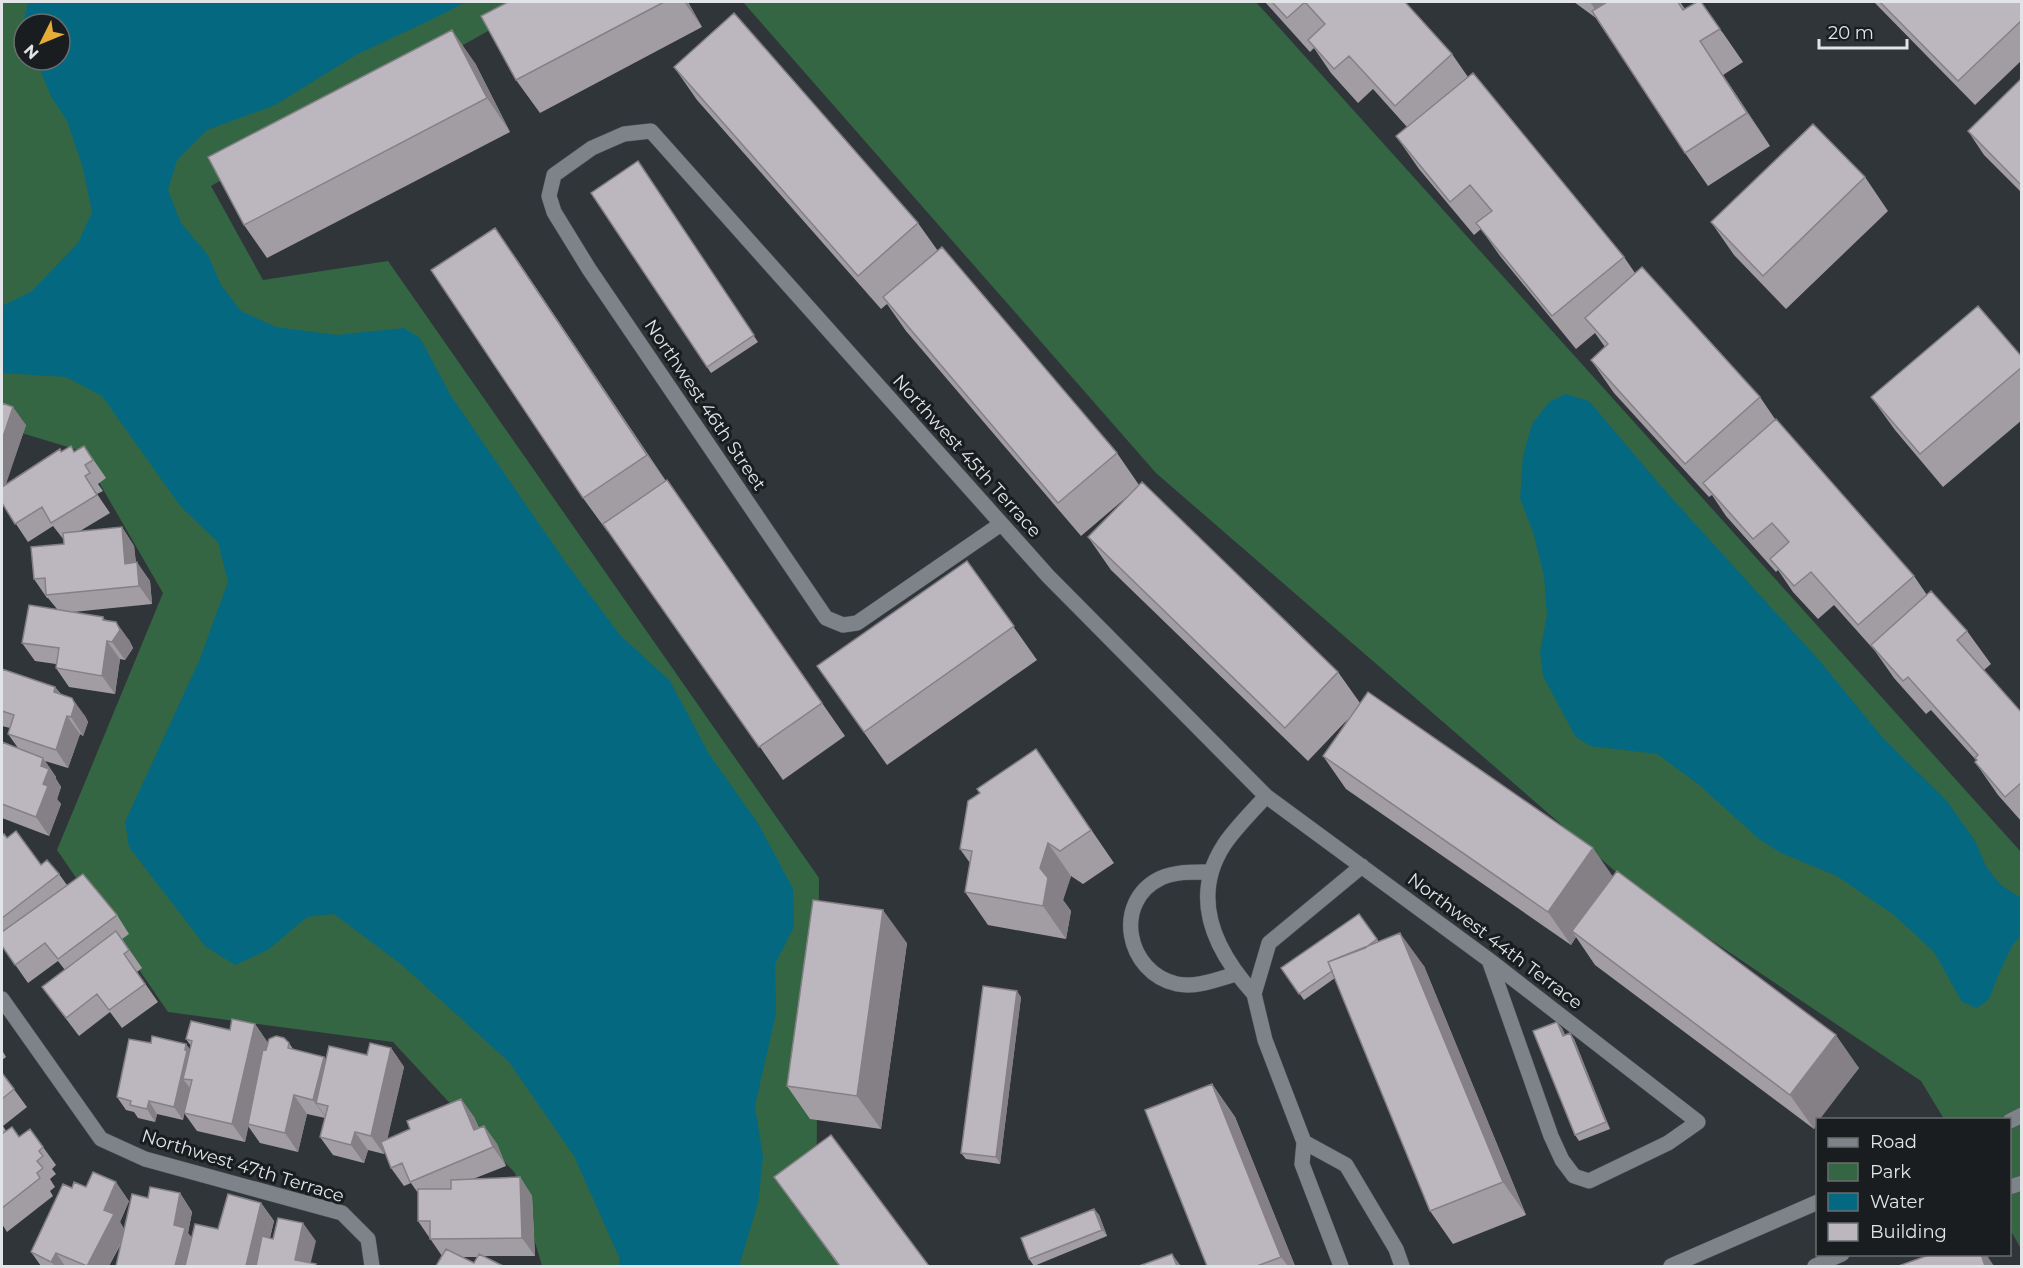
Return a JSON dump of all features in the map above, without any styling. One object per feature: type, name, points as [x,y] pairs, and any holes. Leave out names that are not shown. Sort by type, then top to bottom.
[{"type":"street","name":"Northwest 46th Street","points":[[651,131],[624,134],[592,148],[554,176],[549,196],[554,212],[589,269],[826,618],[843,625],[857,623],[1001,524]]},
{"type":"street","name":"Northwest 45th Terrace","points":[[651,131],[1048,576],[1266,796]]},
{"type":"street","name":"Northwest 44th Terrace","points":[[1266,796],[1489,960],[1698,1122],[1668,1143],[1589,1181],[1574,1176],[1562,1160],[1551,1136],[1489,960]]},
{"type":"street","points":[[1266,796],[1224,845],[1211,872],[1206,900],[1220,948],[1236,974],[1254,994],[1265,1040],[1304,1142],[1302,1164],[1341,1266]]},
{"type":"street","points":[[1254,994],[1269,943],[1362,866]]},
{"type":"street","points":[[1211,872],[1177,873],[1158,879],[1143,892],[1134,909],[1131,929],[1134,948],[1144,966],[1160,978],[1178,984],[1198,984],[1236,974]]},
{"type":"street","name":"Northwest 47th Terrace","points":[[2,999],[101,1139],[145,1159],[342,1213],[368,1239],[372,1266]]},
{"type":"street","points":[[1304,1142],[1346,1165],[1396,1249],[1402,1266]]},
{"type":"street","points":[[1671,1266],[1816,1203]]},
{"type":"street","points":[[1815,1266],[1838,1256]]},
{"type":"green space","points":[[2,2],[540,2],[211,186],[263,280],[388,261],[819,878],[816,1229],[848,1266],[542,1266],[515,1173],[393,1042],[168,1012],[57,850],[163,593],[81,451],[2,427]]},
{"type":"green space","points":[[743,2],[1256,2],[2021,852],[2021,1249],[2011,1231],[2011,1118],[1943,1118],[1921,1081],[1638,891],[1156,473]]},
{"type":"water","points":[[28,2],[466,2],[356,55],[275,105],[207,130],[177,160],[168,190],[181,223],[208,255],[221,285],[241,311],[276,327],[336,335],[404,328],[420,338],[451,396],[566,563],[620,635],[670,681],[709,754],[759,825],[793,889],[794,927],[775,964],[776,1013],[755,1106],[763,1157],[758,1203],[739,1266],[620,1266],[619,1257],[574,1156],[509,1062],[402,965],[334,914],[307,917],[268,950],[235,965],[205,946],[129,847],[125,822],[199,661],[228,582],[218,542],[181,507],[102,396],[66,377],[2,373],[2,306],[32,291],[78,243],[92,212],[83,168],[67,121],[51,96],[41,72],[72,72],[72,12],[26,12]]},
{"type":"water","points":[[1566,394],[1589,401],[1667,493],[1819,660],[1882,737],[1947,801],[1975,841],[1987,868],[2002,886],[2021,898],[2021,935],[2012,946],[1989,999],[1977,1008],[1962,1002],[1934,952],[1894,915],[1837,876],[1781,853],[1759,839],[1698,784],[1657,754],[1590,746],[1575,736],[1543,676],[1540,653],[1547,614],[1544,576],[1533,532],[1520,498],[1523,456],[1532,424],[1549,402]]},
{"type":"building","points":[[508,2],[664,2],[516,80],[481,16]]},
{"type":"building","points":[[1272,2],[1305,2],[1287,18]]},
{"type":"building","points":[[1305,2],[1405,2],[1452,54],[1395,106],[1349,56],[1334,69],[1308,40],[1325,24]]},
{"type":"building","points":[[1607,2],[1678,2],[1683,10],[1701,2],[1720,29],[1700,41],[1747,113],[1685,153],[1592,11]]},
{"type":"building","points":[[1880,2],[2022,2],[2022,20],[1958,81]]},
{"type":"building","points":[[734,13],[918,223],[858,276],[674,67]]},
{"type":"building","points":[[452,30],[487,98],[244,225],[208,157]]},
{"type":"building","points":[[1473,73],[1624,257],[1552,316],[1476,223],[1492,211],[1470,185],[1450,202],[1396,136]]},
{"type":"building","points":[[2022,78],[2022,186],[1968,131]]},
{"type":"building","points":[[1813,124],[1865,177],[1763,276],[1711,222]]},
{"type":"building","points":[[638,161],[754,335],[707,367],[591,193]]},
{"type":"building","points":[[495,228],[647,455],[583,498],[431,270]]},
{"type":"building","points":[[942,247],[1117,453],[1058,503],[883,297]]},
{"type":"building","points":[[1642,267],[1760,397],[1685,464],[1591,360],[1608,344],[1585,318]]},
{"type":"building","points":[[1978,306],[2022,357],[2022,367],[1920,454],[1871,397]]},
{"type":"building","points":[[2,403],[13,407],[2,440]]},
{"type":"building","points":[[1776,419],[1914,576],[1858,625],[1811,572],[1794,586],[1770,559],[1789,542],[1772,523],[1753,539],[1703,483]]},
{"type":"building","points":[[71,446],[74,452],[84,446],[93,460],[85,465],[90,473],[85,476],[97,495],[51,523],[42,507],[15,524],[2,503],[2,487],[60,449],[61,452]]},
{"type":"building","points":[[667,480],[822,703],[759,747],[603,524]]},
{"type":"building","points":[[1142,482],[1338,672],[1285,728],[1088,537]]},
{"type":"building","points":[[122,527],[125,564],[137,562],[139,586],[46,595],[45,578],[34,579],[31,547],[64,544],[63,533]]},
{"type":"building","points":[[967,561],[1014,626],[864,732],[817,666]]},
{"type":"building","points":[[1931,591],[1967,631],[1957,640],[2022,713],[2022,782],[2005,797],[1975,762],[1978,755],[1908,677],[1903,681],[1871,645]]},
{"type":"building","points":[[29,605],[103,617],[103,620],[116,622],[120,630],[112,642],[107,641],[102,676],[56,668],[59,648],[22,643]]},
{"type":"building","points":[[2,669],[55,687],[54,692],[72,698],[75,704],[71,717],[67,716],[56,750],[8,734],[14,715],[2,711]]},
{"type":"building","points":[[1368,692],[1593,848],[1548,912],[1323,756]]},
{"type":"building","points":[[2,742],[43,758],[41,766],[49,769],[43,784],[48,786],[36,817],[2,804]]},
{"type":"building","points":[[1036,749],[1091,830],[1060,851],[1048,843],[1040,868],[1048,878],[1043,906],[965,892],[972,851],[960,849],[968,801],[980,793],[977,789]]},
{"type":"building","points":[[16,831],[41,865],[47,860],[59,874],[2,918],[2,836],[4,834],[7,838]]},
{"type":"building","points":[[1617,871],[1836,1035],[1790,1095],[1572,931]]},
{"type":"building","points":[[83,874],[117,915],[58,959],[45,943],[15,965],[2,946],[2,932]]},
{"type":"building","points":[[813,900],[883,910],[857,1096],[787,1086]]},
{"type":"building","points":[[1359,914],[1377,939],[1365,948],[1328,962],[1332,971],[1299,994],[1281,968]]},
{"type":"building","points":[[116,931],[129,950],[124,954],[145,984],[109,1010],[97,994],[66,1018],[42,987]]},
{"type":"building","points":[[1400,933],[1503,1182],[1430,1211],[1328,962]]},
{"type":"building","points":[[983,986],[1017,991],[996,1157],[961,1153]]},
{"type":"building","points":[[232,1019],[255,1024],[232,1124],[184,1113],[192,1080],[183,1079],[192,1041],[186,1039],[191,1021],[230,1030]]},
{"type":"building","points":[[1557,1022],[1563,1036],[1570,1033],[1606,1122],[1575,1135],[1533,1031]]},
{"type":"building","points":[[152,1036],[186,1044],[185,1050],[187,1051],[174,1107],[149,1101],[147,1109],[130,1105],[131,1101],[117,1097],[129,1039],[151,1043]]},
{"type":"building","points":[[276,1036],[284,1038],[289,1043],[288,1048],[324,1057],[313,1100],[294,1095],[285,1133],[248,1124],[263,1049],[266,1050],[269,1039]]},
{"type":"building","points":[[370,1043],[391,1048],[371,1136],[355,1132],[351,1145],[320,1137],[328,1106],[316,1103],[329,1046],[367,1055]]},
{"type":"building","points":[[2,1073],[14,1089],[2,1099]]},
{"type":"building","points":[[1212,1084],[1281,1257],[1257,1266],[1207,1266],[1145,1110]]},
{"type":"building","points":[[461,1099],[474,1130],[484,1126],[493,1147],[410,1182],[402,1163],[391,1168],[381,1142],[410,1129],[407,1121]]},
{"type":"building","points":[[12,1127],[19,1137],[30,1129],[43,1147],[39,1151],[43,1156],[37,1161],[43,1168],[37,1173],[40,1178],[2,1208],[2,1134]]},
{"type":"building","points":[[831,1135],[929,1266],[840,1266],[774,1177]]},
{"type":"building","points":[[93,1172],[116,1182],[104,1210],[114,1214],[87,1266],[56,1253],[51,1262],[31,1252],[63,1184],[72,1188],[74,1182],[86,1187]]},
{"type":"building","points":[[520,1177],[522,1238],[430,1239],[430,1221],[418,1221],[418,1189],[451,1189],[451,1180]]},
{"type":"building","points":[[150,1187],[180,1193],[174,1225],[185,1228],[175,1266],[116,1266],[132,1194],[148,1198]]},
{"type":"building","points":[[228,1194],[261,1203],[246,1266],[185,1266],[195,1224],[218,1229]]},
{"type":"building","points":[[1094,1209],[1102,1230],[1029,1259],[1021,1238]]},
{"type":"building","points":[[278,1218],[303,1223],[295,1260],[316,1264],[315,1266],[256,1266],[262,1236],[273,1239]]},
{"type":"building","points":[[446,1249],[474,1263],[479,1254],[503,1266],[436,1266]]},
{"type":"building","points":[[1172,1254],[1177,1266],[1139,1266]]},
{"type":"building","points":[[1926,1256],[1982,1256],[1985,1266],[1902,1266]]}]
